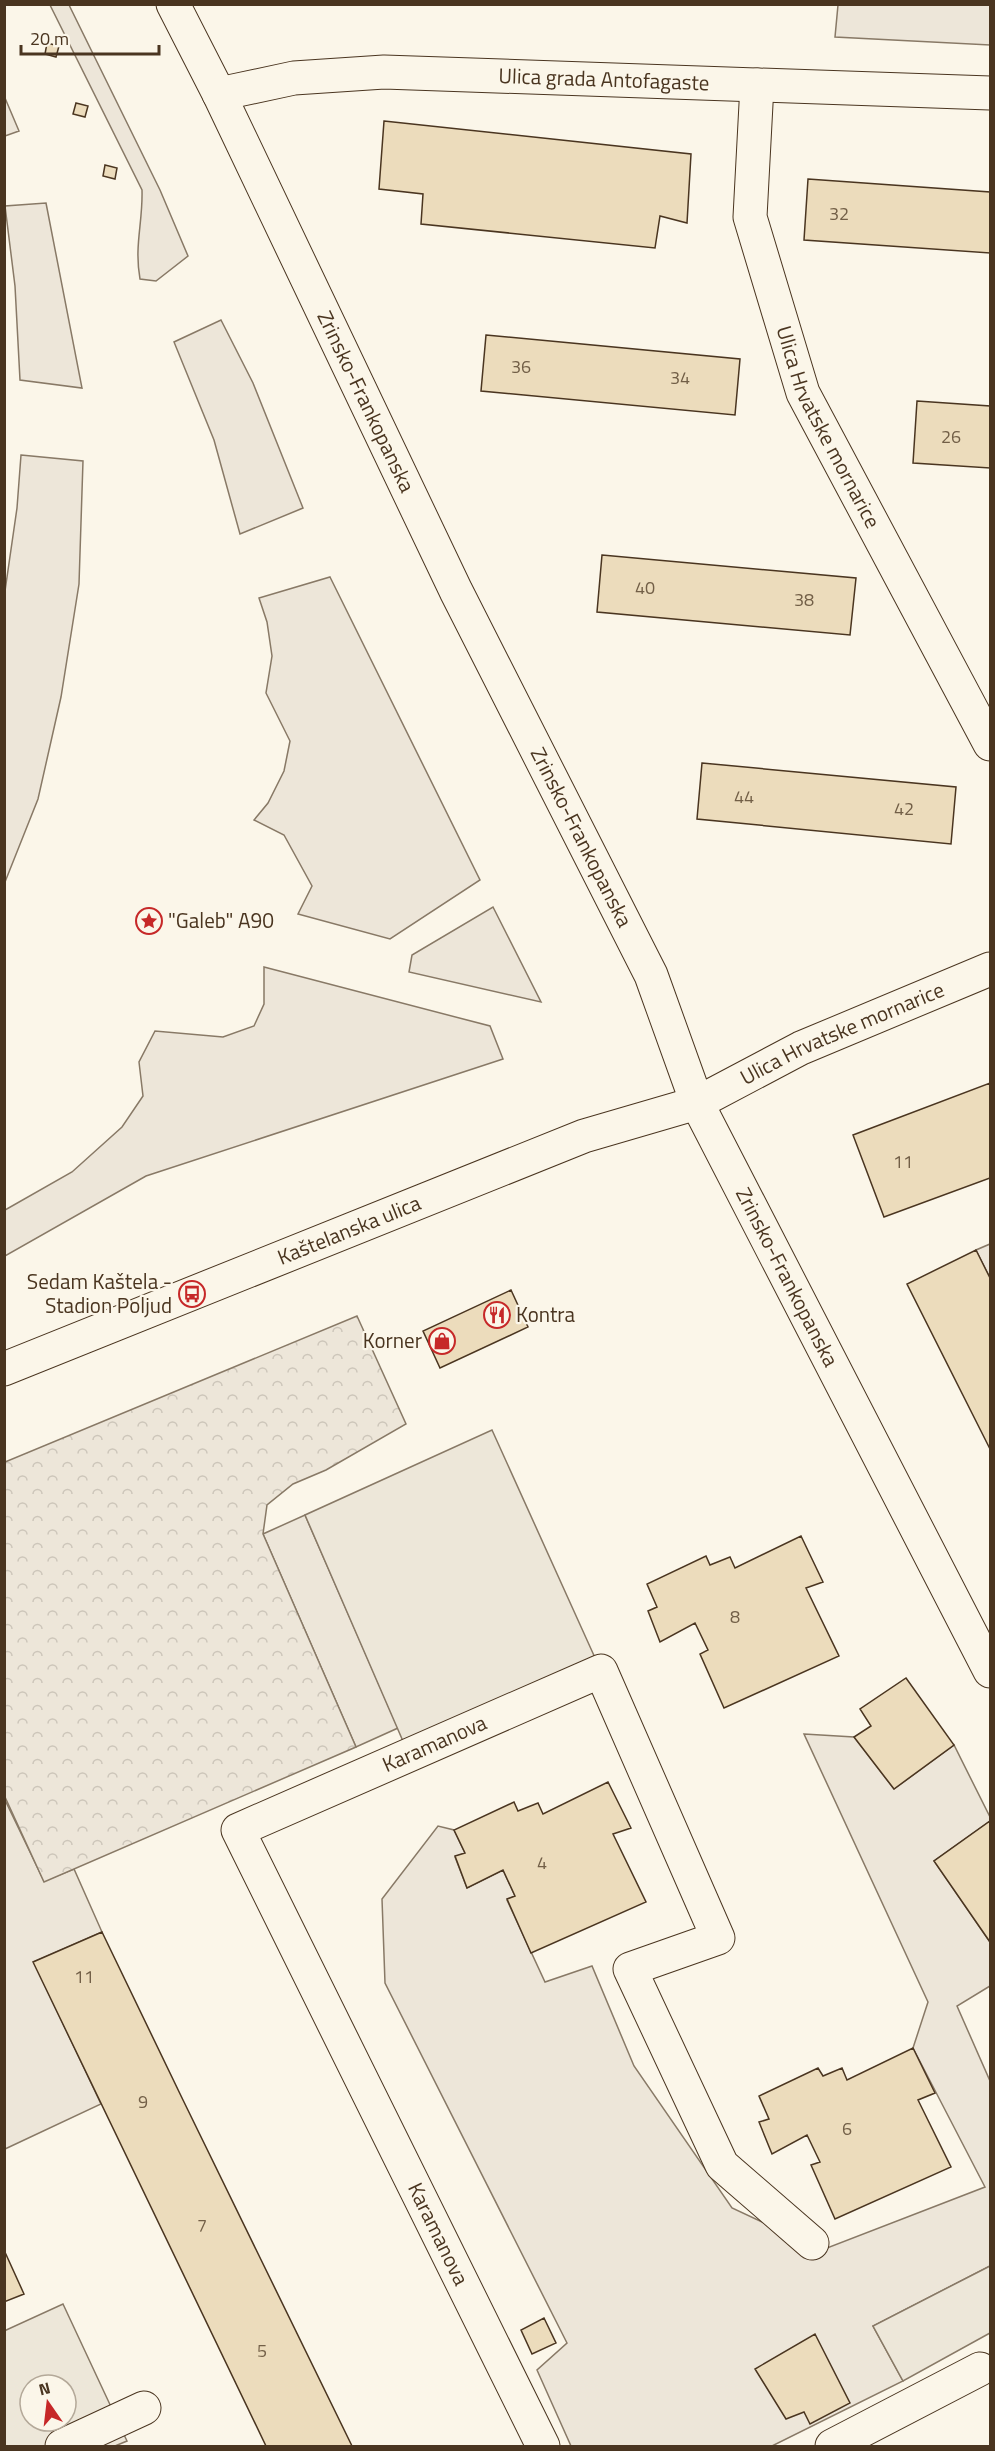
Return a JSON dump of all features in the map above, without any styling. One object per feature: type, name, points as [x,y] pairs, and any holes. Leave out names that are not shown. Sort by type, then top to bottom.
[{"type":"street","name":"Zrinsko-Frankopanska","points":[[173,4],[219,93],[456,591],[651,975],[697,1103],[990,1671]]},
{"type":"street","name":"Ulica grada Antofagaste","points":[[219,93],[294,78],[384,72],[990,93]]},
{"type":"street","name":"Ulica Hrvatske mornarice","points":[[757,85],[750,217],[803,393],[990,744]]},
{"type":"street","name":"Ulica Hrvatske mornarice","points":[[697,1103],[801,1048],[990,969]]},
{"type":"street","name":"Kaštelanska ulica","points":[[4,1369],[584,1136],[697,1103]]},
{"type":"street","name":"Karamanova","points":[[543,2446],[238,1830],[601,1671],[718,1938],[630,1969],[722,2165],[812,2243]]},
{"type":"street","points":[[832,2446],[987,2374]]},
{"type":"street","points":[[63,2446],[144,2408]]},
{"type":"green space","points":[[50,5],[69,5],[160,190],[188,256],[156,281],[140,279],[138,267],[142,190]]},
{"type":"green space","points":[[838,5],[990,5],[990,45],[835,37]]},
{"type":"green space","points":[[5,98],[19,131],[4,136]]},
{"type":"green space","points":[[46,203],[82,388],[20,380],[15,286],[5,206]]},
{"type":"green space","points":[[221,320],[253,383],[303,508],[240,534],[214,440],[174,342]]},
{"type":"green space","points":[[21,455],[83,461],[79,584],[61,697],[38,799],[5,882],[5,591],[17,508]]},
{"type":"green space","points":[[330,577],[480,880],[390,939],[298,914],[312,886],[284,835],[254,820],[268,803],[284,771],[290,741],[266,693],[272,656],[267,622],[259,598]]},
{"type":"green space","points":[[493,907],[541,1002],[409,972],[412,955]]},
{"type":"green space","points":[[264,967],[490,1026],[503,1059],[146,1176],[5,1256],[5,1210],[72,1172],[122,1127],[143,1096],[139,1062],[155,1031],[223,1037],[254,1026],[264,1004]]},
{"type":"green space","points":[[990,1244],[990,1278],[976,1250]]},
{"type":"green space","points":[[357,1316],[406,1424],[326,1470],[293,1484],[267,1505],[263,1534],[356,1747],[44,1882],[5,1797],[5,1462]]},
{"type":"green space","points":[[305,1515],[398,1728],[356,1747],[263,1534]]},
{"type":"green space","points":[[804,1734],[854,1737],[894,1789],[954,1745],[990,1817],[990,1821],[934,1861],[990,1942],[990,1986],[957,2006],[990,2081],[990,2266],[873,2326],[903,2381],[772,2446],[571,2446],[537,2370],[567,2343],[385,1983],[382,1899],[438,1826],[454,1830],[465,1853],[455,1857],[467,1888],[503,1870],[515,1896],[507,1900],[545,1982],[592,1966],[634,2066],[732,2208],[822,2250],[985,2187],[913,2048],[928,2002]]},
{"type":"green space","points":[[4,1798],[44,1881],[74,1869],[102,1932],[34,1962],[101,2104],[5,2149]]},
{"type":"shaded area","points":[[492,1430],[601,1671],[409,1755],[305,1515]]},
{"type":"shaded area","points":[[990,2266],[990,2333],[903,2381],[873,2326]]},
{"type":"shaded area","points":[[63,2304],[127,2441],[115,2446],[5,2446],[4,2331]]},
{"type":"building","points":[[47,43],[59,46],[56,57],[45,54]]},
{"type":"building","points":[[76,103],[88,106],[85,117],[73,114]]},
{"type":"building","points":[[384,121],[691,154],[687,223],[660,216],[655,248],[421,224],[423,194],[379,189]]},
{"type":"building","points":[[105,165],[117,168],[115,179],[103,176]]},
{"type":"building","points":[[808,179],[990,192],[990,253],[804,240]]},
{"type":"building","points":[[486,335],[740,359],[735,415],[481,391]]},
{"type":"building","points":[[917,401],[990,406],[990,468],[913,463]]},
{"type":"building","points":[[602,555],[856,578],[850,635],[597,612]]},
{"type":"building","points":[[702,763],[956,787],[951,844],[697,819]]},
{"type":"building","points":[[990,1083],[990,1178],[884,1217],[853,1135]]},
{"type":"building","points":[[976,1250],[990,1278],[990,1449],[907,1284]]},
{"type":"building","points":[[511,1290],[528,1327],[440,1368],[423,1331]]},
{"type":"building","points":[[801,1536],[823,1582],[806,1588],[839,1656],[724,1708],[700,1654],[708,1650],[695,1623],[660,1642],[648,1611],[657,1607],[647,1584],[706,1556],[710,1565],[730,1557],[735,1568]]},
{"type":"building","points":[[906,1678],[954,1745],[894,1789],[854,1737],[871,1726],[860,1709]]},
{"type":"building","points":[[608,1782],[631,1828],[613,1834],[646,1902],[531,1953],[507,1899],[515,1896],[503,1870],[467,1888],[455,1856],[465,1853],[454,1830],[514,1802],[518,1811],[538,1803],[543,1814]]},
{"type":"building","points":[[990,1821],[990,1942],[934,1861]]},
{"type":"building","points":[[102,1932],[352,2446],[266,2446],[33,1962]]},
{"type":"building","points":[[913,2048],[935,2093],[918,2100],[951,2167],[835,2219],[811,2165],[820,2162],[807,2135],[772,2154],[759,2122],[769,2119],[759,2096],[818,2068],[823,2076],[842,2068],[847,2080]]},
{"type":"building","points":[[4,2250],[24,2294],[4,2302]]},
{"type":"building","points":[[544,2318],[556,2343],[532,2354],[521,2330]]},
{"type":"building","points":[[815,2334],[850,2403],[810,2424],[804,2412],[786,2419],[755,2369]]},
{"type":"place","name":"\"Galeb\" A90","points":[[149,921]]},
{"type":"place","name":"Sedam Kaštela - Stadion Poljud","points":[[192,1294]]},
{"type":"place","name":"Kontra","points":[[497,1315]]},
{"type":"place","name":"Korner","points":[[442,1341]]}]
